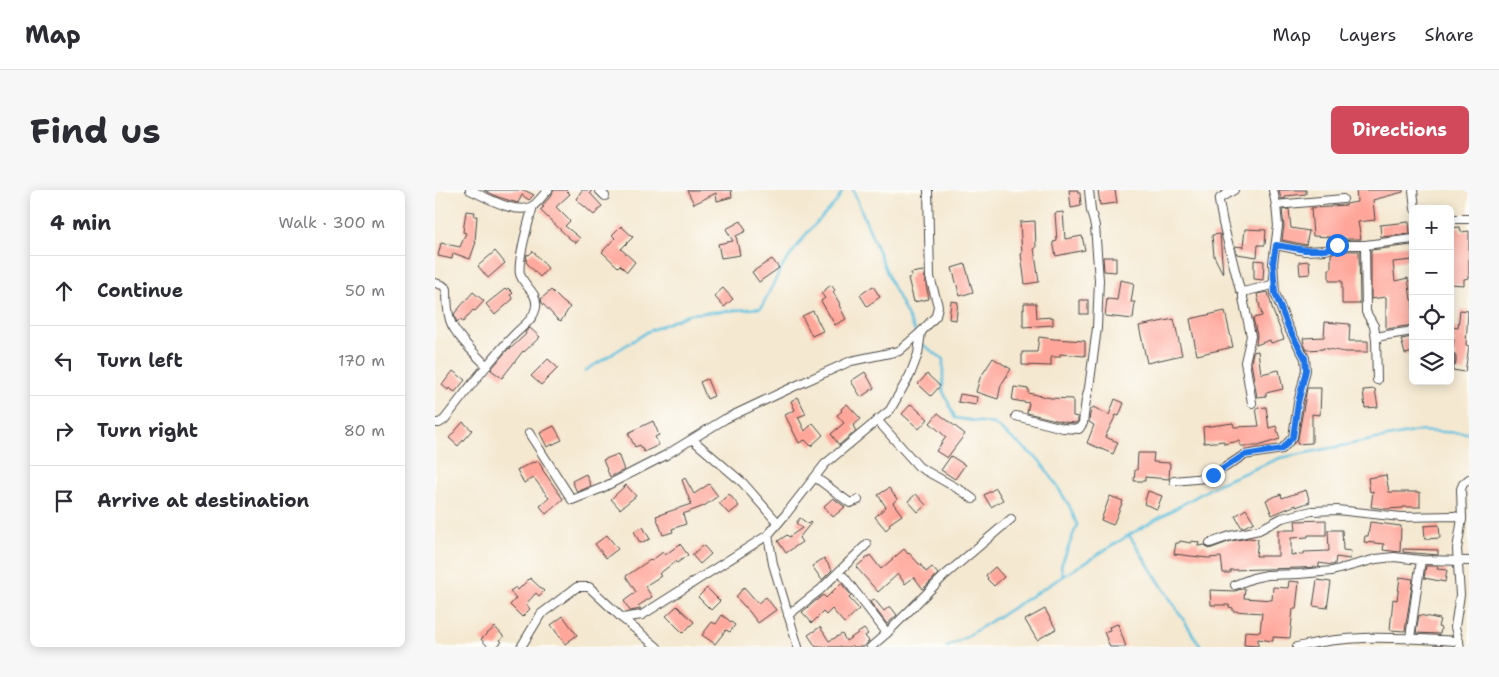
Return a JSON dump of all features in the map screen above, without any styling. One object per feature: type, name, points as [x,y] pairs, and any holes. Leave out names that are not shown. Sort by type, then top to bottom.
[{"type":"street","points":[[470,190],[507,208],[517,209],[533,206]]},
{"type":"street","points":[[435,423],[444,420],[502,347],[532,318],[536,308],[536,298],[520,276],[519,268],[533,206],[548,190]]},
{"type":"street","points":[[599,190],[605,196]]},
{"type":"street","points":[[529,433],[572,500],[602,488],[666,455],[725,419],[851,360],[899,351],[936,316],[938,306],[930,277],[928,190]]},
{"type":"street","points":[[1016,416],[1063,428],[1079,429],[1083,423],[1097,328],[1099,280],[1095,226],[1089,190]]},
{"type":"street","points":[[1234,190],[1220,198],[1219,201],[1229,250],[1240,290],[1243,292],[1251,336],[1245,362],[1252,403]]},
{"type":"street","points":[[1174,481],[1206,478],[1244,455],[1282,449],[1293,437],[1298,403],[1306,370],[1305,358],[1288,327],[1275,293],[1273,263],[1278,226],[1273,190]]},
{"type":"street","points":[[1413,190],[1415,205]]},
{"type":"street","points":[[1276,205],[1343,199]]},
{"type":"street","points":[[1454,219],[1469,219]]},
{"type":"street","points":[[1276,245],[1305,250],[1326,250],[1337,245],[1365,245],[1409,240]]},
{"type":"street","points":[[1365,245],[1366,312],[1374,326],[1377,380]]},
{"type":"street","points":[[1243,292],[1272,284],[1274,280]]},
{"type":"street","points":[[435,283],[447,289],[447,306],[450,322],[454,330],[487,366]]},
{"type":"street","points":[[622,618],[642,615],[768,535],[825,464],[890,410],[910,375],[917,354],[921,332]]},
{"type":"street","points":[[1376,340],[1381,336],[1409,332]]},
{"type":"street","points":[[877,420],[919,467],[973,499]]},
{"type":"street","points":[[693,440],[743,484],[778,523]]},
{"type":"street","points":[[815,477],[850,503],[859,500]]},
{"type":"street","points":[[1297,647],[1354,637],[1410,638],[1460,644],[1455,627],[1459,594],[1457,549],[1462,520],[1461,489],[1463,484],[1469,479]]},
{"type":"street","points":[[1210,543],[1230,536],[1259,530],[1282,518],[1312,511],[1337,510],[1401,517],[1454,516],[1462,520]]},
{"type":"street","points":[[871,647],[944,576],[1011,519]]},
{"type":"street","points":[[768,535],[773,564],[798,647]]},
{"type":"street","points":[[788,615],[820,590],[867,544]]},
{"type":"street","points":[[1235,585],[1267,575],[1332,571],[1376,558],[1395,557],[1421,560],[1469,561]]},
{"type":"street","points":[[1410,638],[1421,560]]},
{"type":"street","points":[[844,577],[887,633]]},
{"type":"street","points":[[521,647],[541,614],[577,587],[589,587],[657,647]]},
{"type":"building","points":[[484,190],[524,190],[534,195],[529,200],[522,195],[518,203],[498,197]]},
{"type":"building","points":[[554,190],[566,190],[570,194],[556,207],[570,221],[565,226],[580,238],[576,243],[540,210],[544,207],[542,206]]},
{"type":"building","points":[[582,190],[592,190],[590,193],[602,206],[594,215],[576,199]]},
{"type":"building","points":[[687,190],[731,190],[732,197],[717,201],[716,193],[694,204]]},
{"type":"building","points":[[1069,190],[1078,190],[1081,206],[1071,208]]},
{"type":"building","points":[[1098,190],[1115,190],[1117,203],[1100,205]]},
{"type":"building","points":[[1279,190],[1306,190],[1306,194],[1286,196],[1286,198],[1281,199]]},
{"type":"building","points":[[1356,190],[1403,190],[1403,192],[1373,200],[1375,220],[1358,222],[1361,239],[1337,239],[1330,242],[1330,237],[1313,236],[1311,208],[1331,207],[1357,202]]},
{"type":"building","points":[[1289,209],[1291,228],[1309,231],[1306,245],[1282,240],[1284,226],[1282,210]]},
{"type":"building","points":[[466,211],[475,212],[474,216],[477,216],[476,242],[470,259],[453,253],[452,259],[438,256],[441,243],[460,247],[466,233],[463,232]]},
{"type":"building","points":[[1063,212],[1065,239],[1082,236],[1085,250],[1056,256],[1053,242],[1057,241],[1055,213]]},
{"type":"building","points":[[741,221],[746,231],[736,236],[740,255],[721,258],[718,244],[733,241],[726,229]]},
{"type":"building","points":[[1035,221],[1036,248],[1034,248],[1039,282],[1025,284],[1021,254],[1020,222]]},
{"type":"building","points":[[1409,222],[1409,234],[1381,237],[1380,225]]},
{"type":"building","points":[[621,226],[633,237],[621,249],[635,262],[627,272],[620,265],[618,267],[602,252],[615,238],[612,235]]},
{"type":"building","points":[[1460,227],[1461,232],[1469,231],[1469,278],[1464,279],[1464,285],[1454,284],[1454,228]]},
{"type":"building","points":[[1245,229],[1266,230],[1265,245],[1258,245],[1257,257],[1237,254],[1235,246],[1243,247]]},
{"type":"building","points":[[1220,234],[1223,274],[1214,256],[1212,235]]},
{"type":"building","points":[[1409,245],[1409,260],[1393,262],[1395,281],[1408,278],[1409,326],[1386,329],[1386,297],[1371,299],[1371,250]]},
{"type":"building","points":[[495,251],[505,263],[488,278],[478,266]]},
{"type":"building","points":[[533,251],[548,268],[540,277],[526,262],[527,254],[529,255]]},
{"type":"building","points":[[1337,251],[1359,251],[1360,304],[1342,304],[1342,281],[1329,281],[1331,254]]},
{"type":"building","points":[[1103,257],[1116,257],[1116,272],[1104,271]]},
{"type":"building","points":[[772,259],[779,268],[759,282],[752,272]]},
{"type":"building","points":[[1254,260],[1264,261],[1263,280],[1254,279]]},
{"type":"building","points":[[1309,261],[1310,274],[1300,275],[1299,262]]},
{"type":"building","points":[[965,264],[973,292],[960,296],[952,268]]},
{"type":"building","points":[[923,271],[929,299],[914,302],[908,278],[912,277],[911,273]]},
{"type":"building","points":[[1120,280],[1134,283],[1131,302],[1135,302],[1133,319],[1105,316],[1107,299],[1117,300]]},
{"type":"building","points":[[831,285],[835,290],[833,292],[846,319],[835,325],[821,301],[825,298],[821,293]]},
{"type":"building","points":[[873,286],[880,297],[867,306],[860,295]]},
{"type":"building","points":[[508,288],[513,293],[510,295],[513,299],[495,315],[486,304]]},
{"type":"building","points":[[723,288],[733,299],[724,307],[714,296]]},
{"type":"building","points":[[551,290],[570,307],[561,321],[542,303],[541,299]]},
{"type":"building","points":[[473,292],[484,301],[463,322],[460,320],[457,323],[454,314]]},
{"type":"building","points":[[1268,292],[1284,339],[1271,343],[1270,340],[1256,345],[1257,335],[1253,318],[1262,316],[1257,294]]},
{"type":"building","points":[[1080,300],[1088,300],[1088,314],[1080,314]]},
{"type":"building","points":[[951,301],[958,302],[956,320],[949,319]]},
{"type":"building","points":[[1024,303],[1036,303],[1037,318],[1053,317],[1053,325],[1023,327]]},
{"type":"building","points":[[1460,310],[1468,311],[1466,345],[1469,346],[1465,372],[1454,370],[1456,357],[1454,353],[1454,328],[1458,328]]},
{"type":"building","points":[[813,311],[823,331],[812,336],[802,316]]},
{"type":"building","points":[[1225,311],[1233,347],[1197,355],[1190,319]]},
{"type":"building","points":[[1174,319],[1182,355],[1147,363],[1139,326]]},
{"type":"building","points":[[1325,322],[1350,324],[1349,341],[1368,341],[1368,352],[1345,352],[1323,348],[1307,350],[1303,338],[1324,337]]},
{"type":"building","points":[[530,328],[540,337],[523,351],[502,378],[491,370],[509,348],[526,334],[525,332]]},
{"type":"building","points":[[1039,337],[1085,341],[1085,356],[1060,354],[1060,357],[1051,357],[1051,366],[1022,365],[1022,352],[1037,352]]},
{"type":"building","points":[[1409,338],[1409,353],[1405,354],[1401,339]]},
{"type":"building","points":[[1258,351],[1261,374],[1279,370],[1283,389],[1266,393],[1266,396],[1257,397],[1251,362],[1253,352]]},
{"type":"building","points":[[993,358],[1011,369],[1001,385],[998,399],[976,392],[980,378]]},
{"type":"building","points":[[548,359],[558,368],[541,385],[531,376]]},
{"type":"building","points":[[453,371],[465,380],[455,392],[449,388],[448,390],[442,385]]},
{"type":"building","points":[[865,372],[874,388],[861,397],[851,381]]},
{"type":"building","points":[[927,374],[940,386],[931,396],[918,384]]},
{"type":"building","points":[[707,379],[714,396],[707,399],[700,382]]},
{"type":"building","points":[[1014,387],[1029,389],[1028,393],[1051,398],[1073,399],[1073,416],[1078,417],[1078,421],[1076,423],[1064,422],[1027,413],[1029,403],[1012,400]]},
{"type":"building","points":[[1307,388],[1321,388],[1320,415],[1312,414],[1312,443],[1297,444]]},
{"type":"building","points":[[1375,389],[1378,407],[1365,408],[1363,390]]},
{"type":"building","points":[[960,394],[977,397],[976,405],[958,402]]},
{"type":"building","points":[[798,397],[806,414],[798,417],[805,431],[813,423],[823,435],[811,446],[805,440],[799,443],[785,415],[795,410],[791,401]]},
{"type":"building","points":[[1115,399],[1124,403],[1119,416],[1116,415],[1105,437],[1118,442],[1113,454],[1087,443],[1094,425],[1089,422],[1093,407],[1109,415]]},
{"type":"building","points":[[847,404],[861,419],[853,426],[856,431],[839,445],[831,434],[844,423],[837,415]]},
{"type":"building","points":[[911,404],[928,419],[919,429],[902,414]]},
{"type":"building","points":[[1266,407],[1269,428],[1276,426],[1280,439],[1258,446],[1240,446],[1240,441],[1224,444],[1224,441],[1204,443],[1203,427],[1233,423],[1234,427],[1259,426],[1256,408]]},
{"type":"building","points":[[938,413],[965,434],[947,458],[936,451],[946,437],[930,423]]},
{"type":"building","points":[[653,421],[659,435],[655,437],[659,445],[644,452],[640,445],[635,447],[628,433]]},
{"type":"building","points":[[463,422],[472,430],[458,446],[449,438]]},
{"type":"building","points":[[554,426],[562,440],[547,447],[540,433]]},
{"type":"building","points":[[1138,453],[1154,453],[1153,462],[1170,463],[1169,479],[1145,477],[1145,481],[1134,481]]},
{"type":"building","points":[[618,454],[624,470],[610,477],[603,460]]},
{"type":"building","points":[[951,456],[965,465],[955,479],[941,470]]},
{"type":"building","points":[[538,461],[563,499],[546,514],[540,506],[549,498],[534,478],[524,483],[517,470]]},
{"type":"building","points":[[586,474],[591,486],[577,492],[572,481]]},
{"type":"building","points":[[1386,475],[1389,492],[1420,492],[1420,507],[1386,509],[1371,507],[1373,491],[1370,492],[1368,478]]},
{"type":"building","points":[[685,478],[694,494],[709,484],[718,496],[704,506],[683,514],[686,524],[672,529],[673,532],[663,535],[656,516],[691,504],[682,480]]},
{"type":"building","points":[[626,485],[636,496],[620,509],[611,499]]},
{"type":"building","points":[[889,488],[897,499],[893,503],[902,515],[889,524],[890,526],[886,530],[875,517],[886,507],[878,495]]},
{"type":"building","points":[[996,488],[1003,500],[991,507],[984,495]]},
{"type":"building","points":[[1306,490],[1310,502],[1296,507],[1296,505],[1272,515],[1266,500],[1281,494],[1282,498]]},
{"type":"building","points":[[1148,491],[1162,496],[1157,509],[1144,504]]},
{"type":"building","points":[[729,494],[739,506],[729,514],[719,503]]},
{"type":"building","points":[[916,494],[926,505],[918,512],[908,501]]},
{"type":"building","points":[[1110,496],[1123,501],[1113,525],[1101,520]]},
{"type":"building","points":[[833,498],[845,507],[833,517],[824,506]]},
{"type":"building","points":[[1246,509],[1254,522],[1242,528],[1235,516]]},
{"type":"building","points":[[800,518],[808,524],[811,523],[799,538],[802,542],[786,553],[778,541],[787,535],[789,537],[802,528],[796,523]]},
{"type":"building","points":[[1326,520],[1326,535],[1308,535],[1308,537],[1291,538],[1291,555],[1304,554],[1304,552],[1329,551],[1328,530],[1342,530],[1343,550],[1351,551],[1350,559],[1336,557],[1335,564],[1319,563],[1319,567],[1230,570],[1230,573],[1223,573],[1221,557],[1208,558],[1174,554],[1176,543],[1180,541],[1199,542],[1198,546],[1205,545],[1209,549],[1231,541],[1248,538],[1258,539],[1256,556],[1278,556],[1278,530],[1296,530],[1295,521]]},
{"type":"building","points":[[1370,522],[1401,526],[1400,552],[1383,550],[1384,544],[1364,542],[1365,536],[1368,536]]},
{"type":"building","points":[[1439,525],[1440,538],[1425,539],[1424,526]]},
{"type":"building","points":[[643,527],[650,539],[640,543],[634,531]]},
{"type":"building","points":[[607,535],[618,549],[606,558],[595,544]]},
{"type":"building","points":[[680,544],[688,555],[677,563],[676,561],[659,574],[661,576],[645,586],[652,597],[638,606],[641,609],[630,611],[624,601],[636,592],[626,576],[663,552],[665,555]]},
{"type":"building","points":[[703,545],[711,554],[700,564],[692,555]]},
{"type":"building","points":[[904,549],[926,572],[932,567],[938,574],[923,589],[914,577],[905,584],[898,574],[878,592],[856,567],[870,555],[881,569]]},
{"type":"building","points":[[1403,549],[1438,550],[1438,555],[1403,552]]},
{"type":"building","points":[[824,558],[832,570],[822,580],[812,566]]},
{"type":"building","points":[[1426,566],[1438,566],[1437,569],[1447,570],[1445,582],[1424,578]]},
{"type":"building","points":[[995,567],[1004,577],[994,586],[987,579],[986,575]]},
{"type":"building","points":[[1400,577],[1413,579],[1405,631],[1390,630],[1393,599],[1397,600]]},
{"type":"building","points":[[530,578],[544,591],[539,596],[536,593],[526,604],[530,609],[522,617],[510,605],[516,598],[510,591],[516,587],[518,590]]},
{"type":"building","points":[[1317,580],[1331,582],[1327,608],[1313,606]]},
{"type":"building","points":[[1289,581],[1299,582],[1296,609],[1293,609],[1290,638],[1273,637],[1273,641],[1258,639],[1258,646],[1244,645],[1245,631],[1260,632],[1262,613],[1233,611],[1233,608],[1229,607],[1229,605],[1211,605],[1210,590],[1235,591],[1245,589],[1244,598],[1272,600],[1273,587],[1288,588]]},
{"type":"building","points":[[841,583],[851,595],[849,598],[859,609],[844,623],[832,609],[826,615],[823,612],[812,623],[802,612],[823,595],[826,598]]},
{"type":"building","points":[[744,587],[758,603],[766,597],[776,610],[758,623],[736,597]]},
{"type":"building","points":[[707,588],[720,601],[711,610],[698,597]]},
{"type":"building","points":[[874,599],[884,611],[890,606],[897,615],[887,624],[870,602]]},
{"type":"building","points":[[677,606],[694,622],[683,633],[666,616]]},
{"type":"building","points":[[1045,609],[1056,629],[1037,640],[1025,620]]},
{"type":"building","points":[[722,615],[735,625],[730,632],[726,630],[715,644],[702,635],[712,622],[716,624]]},
{"type":"building","points":[[1419,615],[1440,619],[1438,627],[1441,628],[1440,634],[1416,633]]},
{"type":"building","points":[[563,616],[577,635],[565,644],[551,625]]},
{"type":"building","points":[[1118,624],[1126,647],[1110,647],[1104,632],[1110,630],[1109,627]]},
{"type":"building","points":[[495,627],[504,637],[500,640],[502,642],[496,647],[488,647],[481,639]]},
{"type":"building","points":[[820,627],[829,641],[842,634],[846,641],[864,629],[868,634],[865,636],[869,641],[864,647],[854,647],[852,645],[850,647],[816,647],[808,635]]},
{"type":"waterway","points":[[585,371],[647,332],[689,314],[761,308],[782,267],[807,233],[837,201],[843,190]]},
{"type":"waterway","points":[[853,190],[892,285],[917,335]]},
{"type":"waterway","points":[[922,344],[943,359],[943,391],[955,418],[994,424],[1039,460],[1070,507],[1077,525],[1061,566],[1063,576]]},
{"type":"waterway","points":[[947,647],[1129,535],[1218,484],[1280,458],[1418,431],[1469,433]]},
{"type":"waterway","points":[[1129,535],[1201,647]]},
{"type":"route","points":[[1213,475],[1244,455],[1282,449],[1293,437],[1298,403],[1306,370],[1305,358],[1288,327],[1275,293],[1273,263],[1276,245],[1305,250],[1326,250],[1337,245]]}]
